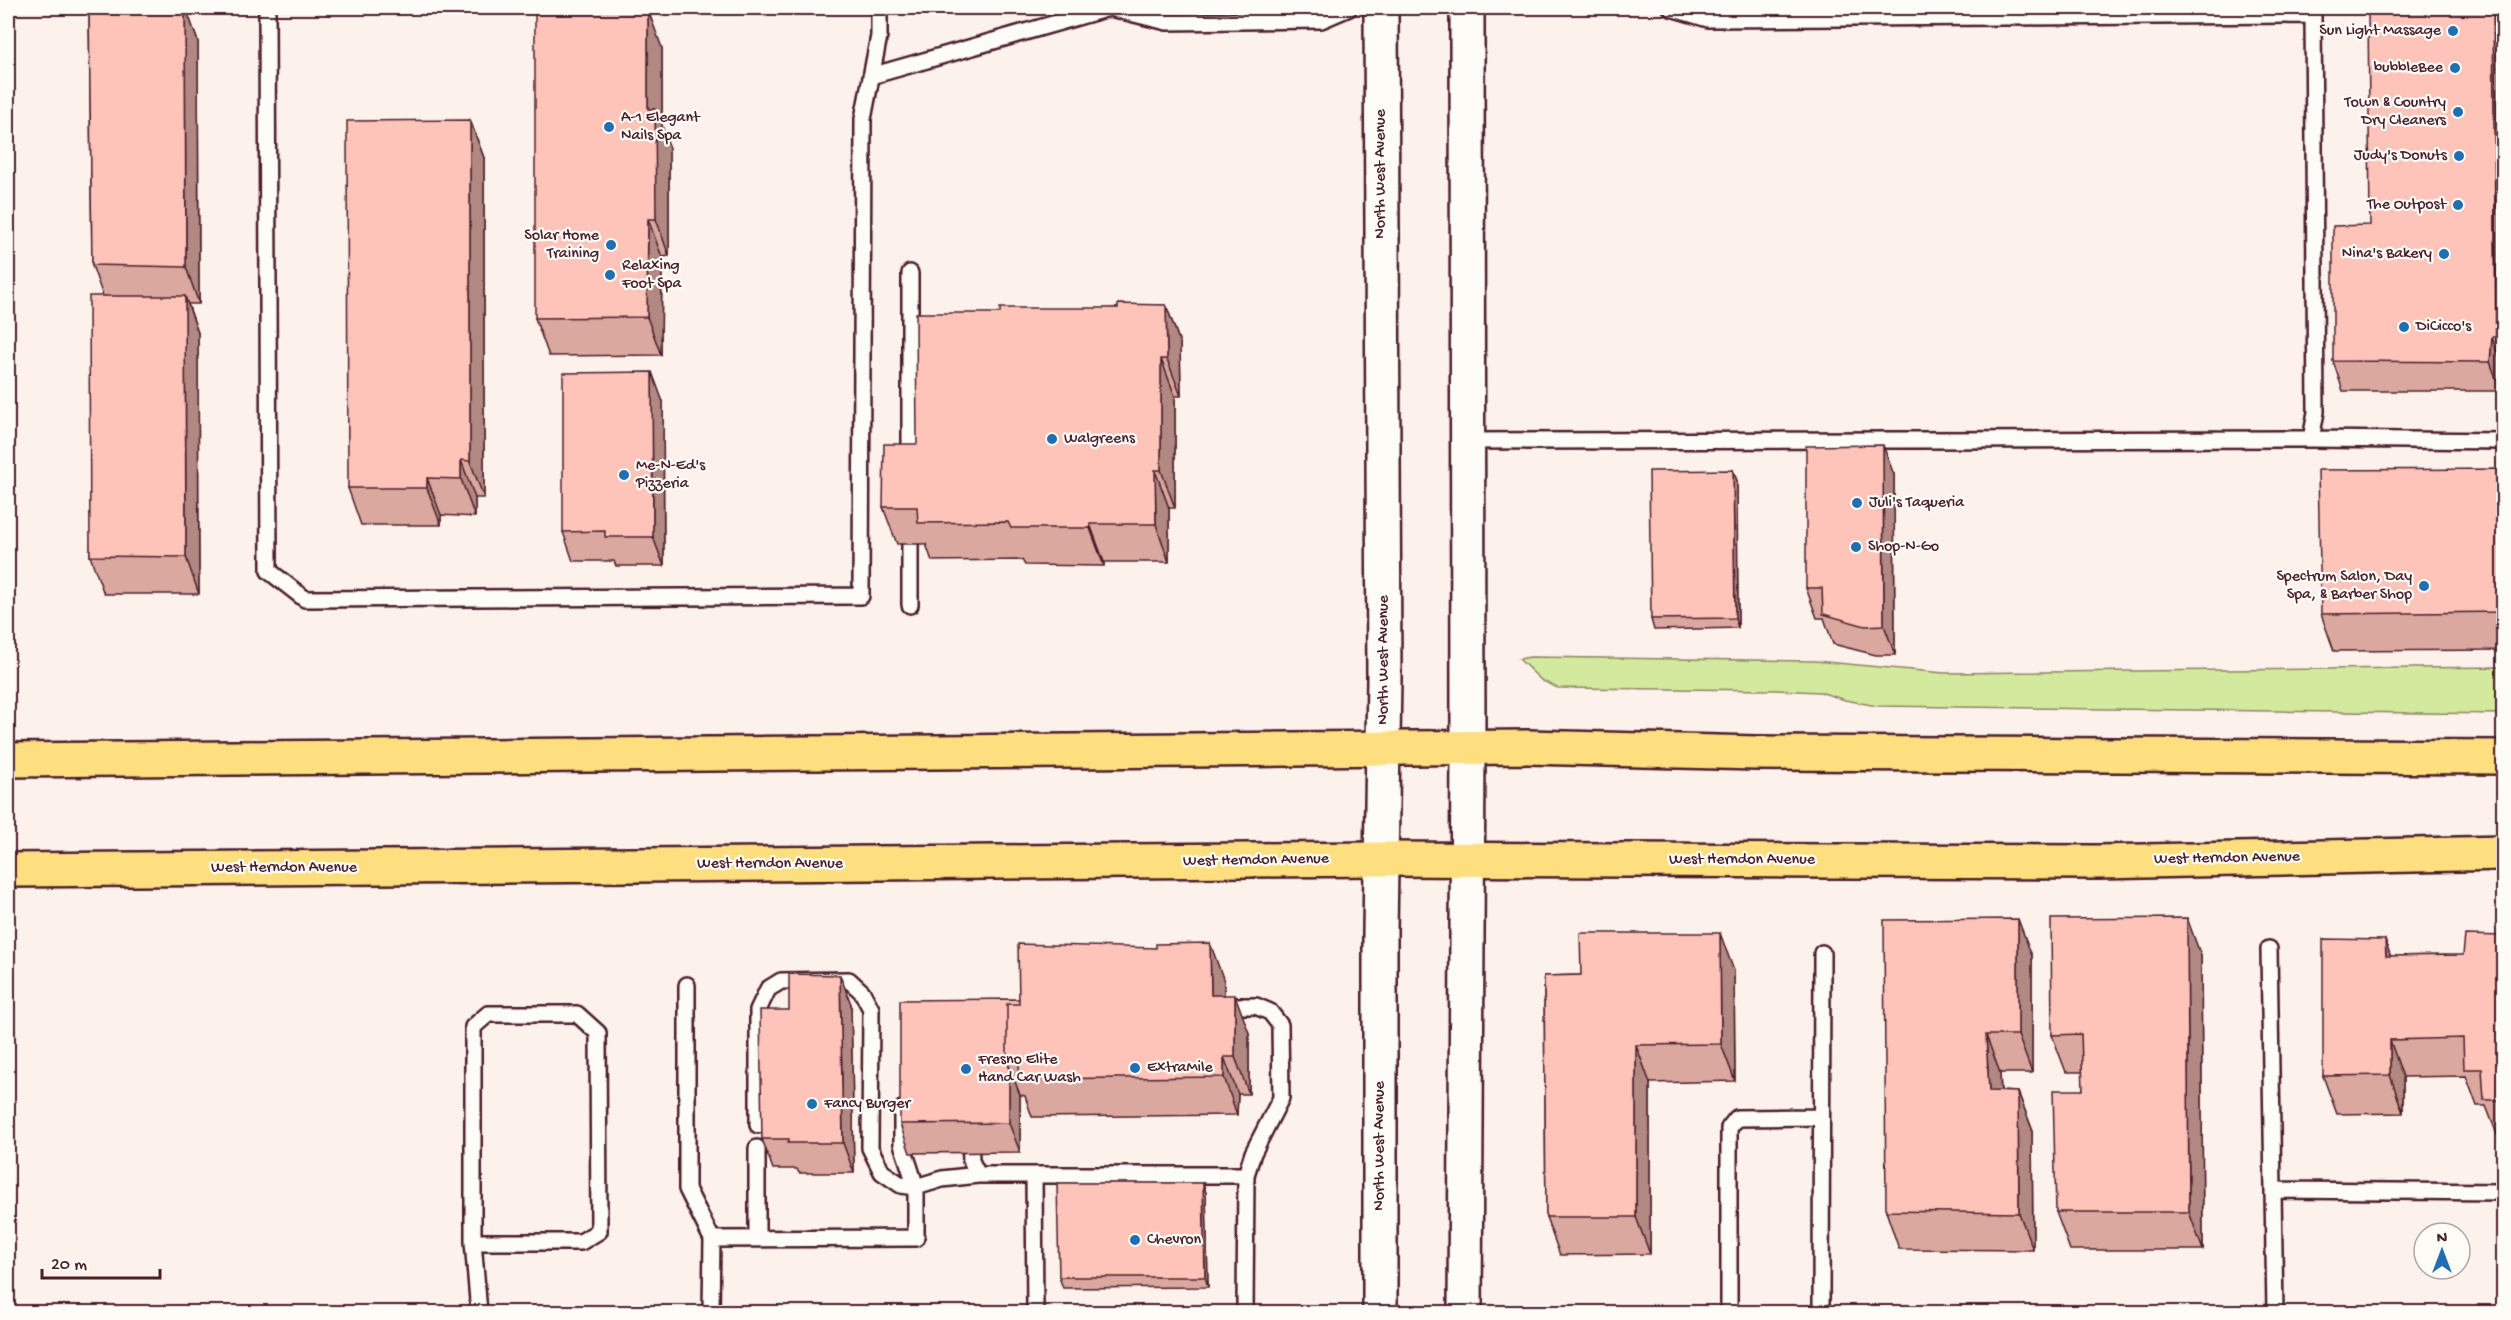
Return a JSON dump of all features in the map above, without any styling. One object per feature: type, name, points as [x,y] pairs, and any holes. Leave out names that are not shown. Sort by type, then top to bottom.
[{"type":"main road","points":[[8,760],[1528,747],[1756,753],[2504,757]]},
{"type":"main road","name":"West Herndon Avenue","points":[[8,870],[1380,859],[2098,862],[2504,853]]},
{"type":"street","name":"North West Avenue","points":[[1380,1312],[1380,859],[1384,750],[1381,8]]},
{"type":"street","points":[[1465,1312],[1468,749],[1467,8]]},
{"type":"lane","points":[[267,8],[269,571],[305,599],[861,596],[863,119],[879,36],[879,8]]},
{"type":"lane","points":[[871,76],[1110,8],[1167,22],[1322,20],[1349,8]]},
{"type":"lane","points":[[1671,8],[1708,19],[2313,15],[2316,412],[2311,438]]},
{"type":"lane","points":[[910,273],[910,474]]},
{"type":"lane","points":[[1468,441],[2311,438],[2504,441]]},
{"type":"lane","points":[[910,510],[910,605]]},
{"type":"lane","points":[[2269,949],[2276,1312]]},
{"type":"lane","points":[[1821,1312],[1822,952]]},
{"type":"lane","points":[[758,1125],[758,1010],[768,989],[781,981],[849,980],[862,992],[871,1009],[870,1148],[882,1172],[901,1185],[916,1186],[942,1179],[978,1175],[1246,1175]]},
{"type":"lane","points":[[687,985],[687,1189],[712,1239],[711,1312]]},
{"type":"lane","points":[[1220,1006],[1256,1006],[1270,1012],[1280,1025],[1281,1098],[1253,1153],[1246,1175],[1245,1312]]},
{"type":"lane","points":[[473,1242],[581,1242],[599,1231],[598,1033],[576,1014],[488,1014],[474,1028],[473,1242],[479,1312]]},
{"type":"lane","points":[[712,1239],[916,1238],[916,1186],[902,1144],[902,1098]]},
{"type":"lane","points":[[970,1115],[971,1161],[978,1175]]},
{"type":"lane","points":[[1729,1312],[1729,1128],[1737,1118],[1821,1118]]},
{"type":"lane","points":[[757,1148],[757,1239]]},
{"type":"lane","points":[[1034,1175],[1035,1312]]},
{"type":"lane","points":[[2274,1190],[2504,1192]]},
{"type":"green space","points":[[1530,657],[1815,661],[1944,673],[2503,667],[2503,714],[1877,706],[1845,700],[1820,692],[1558,688],[1541,680],[1519,659]]},
{"type":"building","points":[[89,8],[185,8],[186,267],[92,265]]},
{"type":"building","points":[[2368,8],[2493,8],[2496,337],[2492,337],[2490,362],[2333,361],[2333,226],[2370,225]]},
{"type":"building","points":[[535,10],[648,10],[648,109],[655,109],[656,219],[648,219],[647,317],[535,318]]},
{"type":"building","points":[[470,120],[470,461],[461,460],[461,479],[427,478],[427,488],[348,488],[347,121]]},
{"type":"building","points":[[89,296],[185,296],[186,557],[90,556]]},
{"type":"building","name":"Walgreens","points":[[1118,304],[1166,305],[1167,359],[1161,359],[1161,470],[1155,470],[1156,524],[1090,524],[1090,528],[1011,528],[1008,522],[918,523],[917,507],[883,507],[884,444],[917,444],[916,313],[1000,313],[1000,308],[1118,308]]},
{"type":"building","points":[[652,372],[653,537],[605,537],[605,531],[563,532],[563,373]]},
{"type":"building","name":"Shop-N-Go","points":[[1883,445],[1884,625],[1865,626],[1823,614],[1822,588],[1806,588],[1806,446]]},
{"type":"building","points":[[2504,469],[2504,612],[2321,614],[2318,470]]},
{"type":"building","points":[[1733,470],[1735,618],[1651,619],[1649,471]]},
{"type":"building","points":[[2187,918],[2189,1212],[2056,1212],[2053,1090],[2083,1090],[2081,1034],[2052,1035],[2051,919]]},
{"type":"building","points":[[2018,919],[2018,1035],[1986,1035],[1989,1091],[2018,1092],[2019,1213],[1886,1211],[1884,920]]},
{"type":"building","points":[[1580,933],[1720,933],[1721,1044],[1636,1045],[1636,1217],[1546,1217],[1544,976],[1581,975]]},
{"type":"building","points":[[2465,935],[2504,936],[2504,1100],[2484,1100],[2482,1069],[2464,1069],[2463,1038],[2390,1040],[2390,1075],[2323,1076],[2323,939],[2385,940],[2386,956],[2463,955]]},
{"type":"building","name":"ExtraMile","points":[[1210,943],[1211,995],[1235,995],[1235,1057],[1224,1057],[1224,1077],[1019,1079],[1019,1058],[1007,1058],[1007,1004],[1019,1004],[1018,944],[1156,948],[1156,944]]},
{"type":"building","name":"Fancy Burger","points":[[789,974],[840,975],[843,1143],[788,1143],[789,1139],[762,1139],[760,1010],[789,1010]]},
{"type":"building","name":"Fresno Elite Hand Car Wash","points":[[1019,999],[1019,1004],[1007,1004],[1009,1123],[900,1124],[900,1000]]},
{"type":"building","name":"Chevron","points":[[1057,1183],[1203,1183],[1205,1277],[1059,1277]]},
{"type":"place","name":"Sun Light Massage","points":[[2453,31]]},
{"type":"place","name":"bubbleBee","points":[[2455,68]]},
{"type":"place","name":"Town & Country Dry Cleaners","points":[[2458,112]]},
{"type":"place","name":"A-1 Elegant Nails Spa","points":[[609,127]]},
{"type":"place","name":"Judy's Donuts","points":[[2459,156]]},
{"type":"place","name":"The Outpost","points":[[2458,205]]},
{"type":"place","name":"Solar Home Training","points":[[611,245]]},
{"type":"place","name":"Nina's Bakery","points":[[2444,254]]},
{"type":"place","name":"Relaxing Foot Spa","points":[[610,275]]},
{"type":"place","name":"DiCicco's","points":[[2404,327]]},
{"type":"place","name":"Walgreens","points":[[1052,439]]},
{"type":"place","name":"Me-N-Ed's Pizzeria","points":[[624,475]]},
{"type":"place","name":"Juli's Taqueria","points":[[1857,503]]},
{"type":"place","name":"Shop-N-Go","points":[[1856,547]]},
{"type":"place","name":"Spectrum Salon, Day Spa, & Barber Shop","points":[[2424,586]]},
{"type":"place","name":"ExtraMile","points":[[1135,1068]]},
{"type":"place","name":"Fresno Elite Hand Car Wash","points":[[966,1069]]},
{"type":"place","name":"Fancy Burger","points":[[812,1104]]},
{"type":"place","name":"Chevron","points":[[1135,1240]]}]
